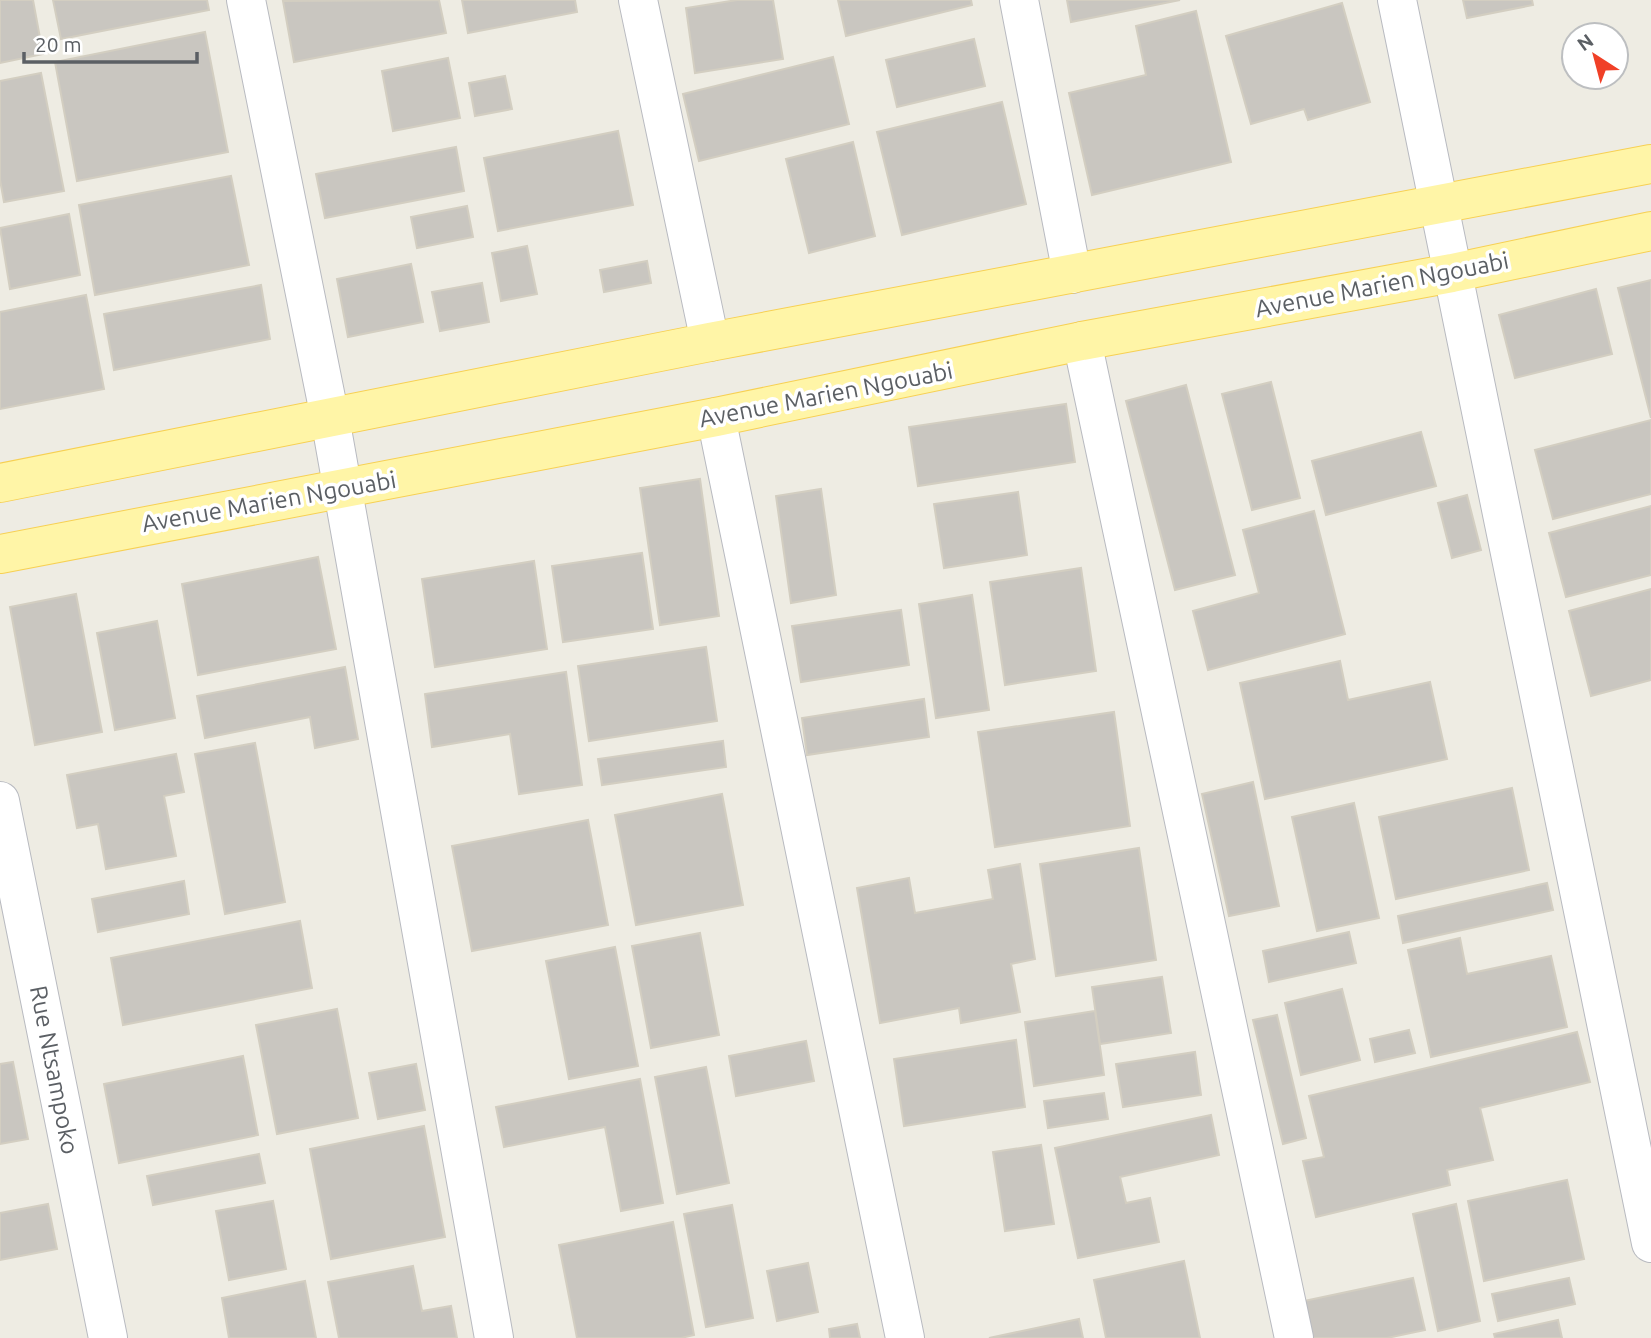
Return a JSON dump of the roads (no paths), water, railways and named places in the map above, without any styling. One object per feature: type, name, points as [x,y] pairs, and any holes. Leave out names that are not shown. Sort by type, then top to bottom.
[{"type":"main road","points":[[0,483],[710,342],[1651,164]]},
{"type":"main road","name":"Avenue Marien Ngouabi","points":[[0,554],[716,417],[1082,341],[1452,273],[1651,231]]},
{"type":"street","points":[[246,0],[330,418],[494,1338]]},
{"type":"street","points":[[638,0],[710,342]]},
{"type":"street","points":[[1019,0],[1072,274]]},
{"type":"street","points":[[1397,0],[1651,1243]]},
{"type":"street","points":[[1082,341],[1294,1338]]},
{"type":"street","points":[[716,417],[905,1338]]},
{"type":"street","name":"Rue Ntsampoko","points":[[0,801],[108,1338]]}]
